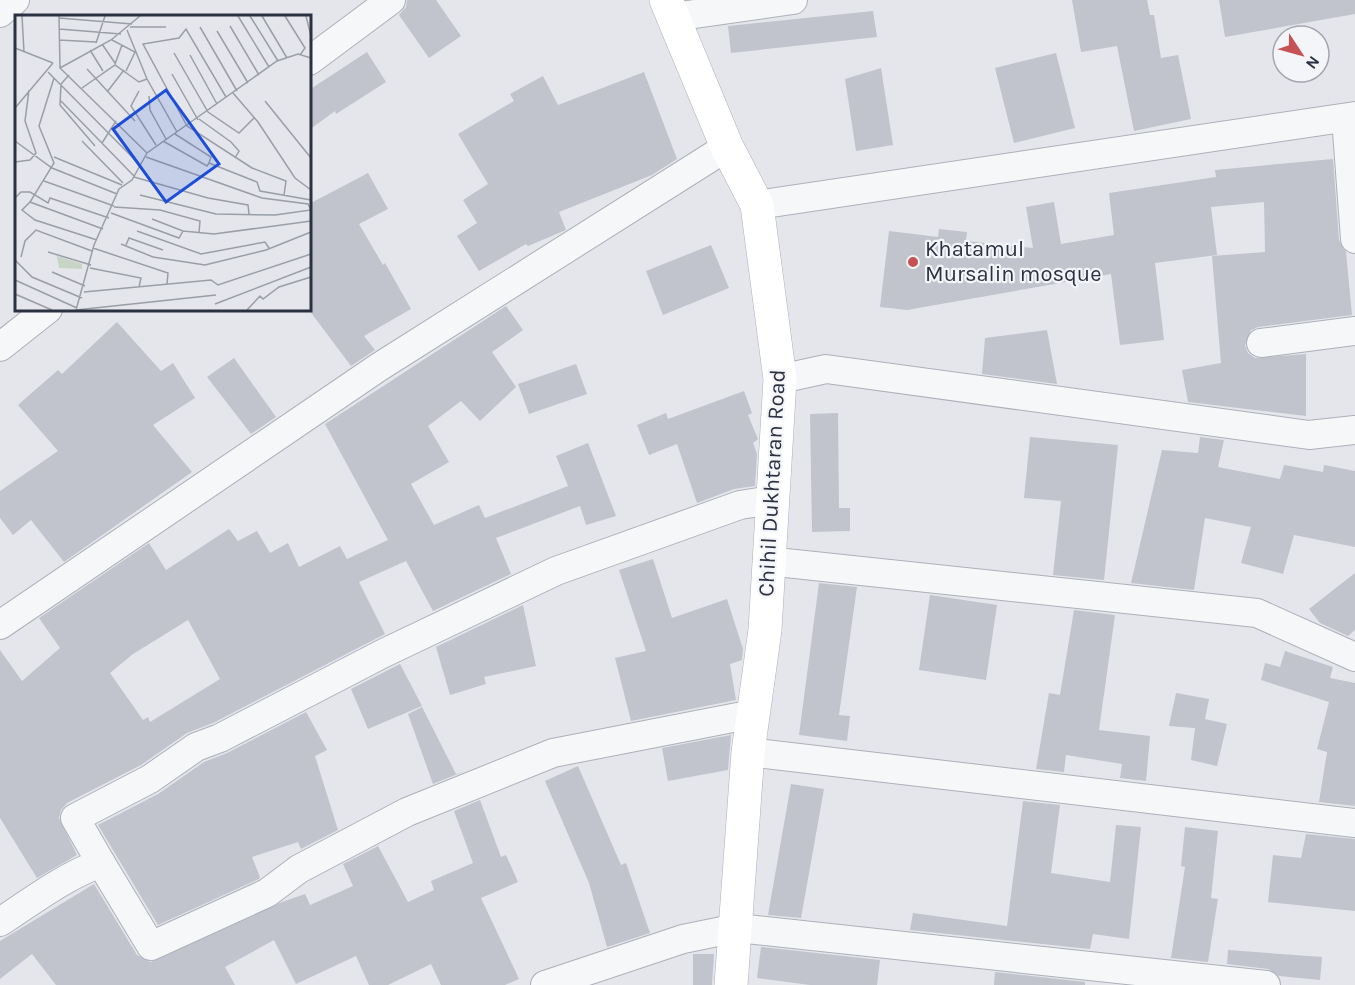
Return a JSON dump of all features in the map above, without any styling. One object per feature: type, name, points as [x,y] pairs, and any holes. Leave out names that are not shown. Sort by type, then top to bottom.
[{"type":"street","points":[[0,13],[15,0]]},
{"type":"street","points":[[310,60],[391,0]]},
{"type":"street","points":[[670,9],[793,0]]},
{"type":"street","name":"Chihil Dukhtaran Road","points":[[670,9],[727,147],[757,205],[780,379],[767,561],[765,630],[748,752],[737,928],[731,985]]},
{"type":"street","points":[[757,205],[1351,117],[1355,239]]},
{"type":"street","points":[[0,625],[380,368],[727,147]]},
{"type":"street","points":[[0,347],[47,310]]},
{"type":"street","points":[[1262,343],[1355,331]]},
{"type":"street","points":[[780,379],[826,369],[1309,435],[1355,430]]},
{"type":"street","points":[[753,714],[554,753],[407,812],[299,869],[267,893],[151,946],[75,818],[150,779],[196,747],[220,738],[373,658],[556,572],[740,505],[772,500]]},
{"type":"street","points":[[767,561],[1257,613],[1355,657]]},
{"type":"street","points":[[748,752],[1355,823]]},
{"type":"street","points":[[0,922],[50,889],[101,863]]},
{"type":"street","points":[[545,985],[632,958],[683,939],[737,928],[1266,985]]},
{"type":"building","points":[[407,0],[436,0],[461,36],[429,58],[399,15],[406,7]]},
{"type":"building","points":[[1072,0],[1147,0],[1150,15],[1154,15],[1161,58],[1178,55],[1191,119],[1134,131],[1117,46],[1081,52]]},
{"type":"building","points":[[1219,0],[1355,0],[1355,14],[1298,24],[1271,24],[1271,29],[1225,37]]},
{"type":"building","points":[[873,11],[877,37],[731,53],[728,26]]},
{"type":"building","points":[[367,52],[386,82],[336,114],[335,111],[310,129],[310,89]]},
{"type":"building","points":[[1056,53],[1075,128],[1014,143],[995,68]]},
{"type":"building","points":[[881,68],[893,145],[856,151],[845,79]]},
{"type":"building","points":[[644,72],[677,159],[652,175],[559,212],[566,230],[528,246],[526,244],[479,271],[457,236],[477,223],[463,200],[488,184],[458,134],[514,101],[510,94],[543,76],[558,105]]},
{"type":"building","points":[[1333,159],[1339,240],[1346,252],[1352,315],[1258,327],[1251,330],[1245,345],[1248,353],[1255,358],[1306,354],[1306,416],[1188,402],[1182,370],[1221,363],[1212,256],[1265,252],[1264,202],[1211,207],[1217,255],[1155,263],[1164,340],[1120,345],[1111,274],[907,310],[880,307],[889,231],[938,237],[939,229],[967,232],[966,241],[1033,248],[1026,207],[1054,202],[1061,244],[1114,235],[1109,193],[1216,177],[1215,170]]},
{"type":"building","points":[[368,173],[388,209],[359,224],[383,265],[385,263],[411,309],[364,336],[375,350],[351,366],[309,310],[310,203]]},
{"type":"building","points":[[711,245],[729,288],[663,315],[646,271]]},
{"type":"building","points":[[506,306],[523,330],[492,352],[516,387],[480,421],[461,401],[428,426],[449,462],[411,484],[434,525],[479,505],[485,518],[568,486],[556,456],[588,443],[616,516],[586,525],[580,506],[496,538],[511,574],[433,611],[406,561],[359,582],[385,634],[213,723],[187,733],[141,765],[67,803],[61,810],[59,818],[77,855],[37,878],[0,818],[0,650],[22,681],[60,648],[39,618],[149,543],[166,570],[229,529],[238,541],[257,531],[270,553],[288,543],[299,567],[340,546],[347,559],[388,540],[325,424]],"holes":[[[188,620],[220,679],[150,722],[148,717],[143,720],[110,673],[133,654]]]},
{"type":"building","points":[[117,322],[161,371],[173,363],[195,398],[153,425],[192,472],[64,562],[31,520],[13,535],[0,518],[0,491],[58,451],[18,405],[58,370],[62,374]]},
{"type":"building","points":[[1047,330],[1057,384],[982,374],[985,338]]},
{"type":"building","points":[[234,358],[276,417],[251,434],[207,377]]},
{"type":"building","points":[[576,364],[587,394],[529,414],[518,384]]},
{"type":"building","points":[[744,391],[752,413],[748,415],[758,439],[753,443],[757,454],[755,486],[734,489],[697,503],[677,444],[649,455],[637,425],[666,413],[668,419]]},
{"type":"building","points":[[838,413],[839,508],[850,508],[850,531],[812,532],[810,414]]},
{"type":"building","points":[[1030,437],[1118,445],[1104,580],[1053,575],[1061,501],[1024,498]]},
{"type":"building","points":[[1200,437],[1224,440],[1218,467],[1280,479],[1284,465],[1323,472],[1324,465],[1355,471],[1355,547],[1294,535],[1283,574],[1241,563],[1251,527],[1205,518],[1194,590],[1131,583],[1162,450],[1198,453]]},
{"type":"building","points":[[653,559],[672,618],[727,599],[743,649],[742,660],[730,664],[736,700],[631,721],[615,658],[646,651],[619,570]]},
{"type":"building","points":[[1355,573],[1355,630],[1348,636],[1320,623],[1309,609]]},
{"type":"building","points":[[819,583],[857,587],[839,715],[850,716],[847,741],[799,735]]},
{"type":"building","points":[[930,595],[997,605],[986,680],[919,670]]},
{"type":"building","points":[[523,605],[536,666],[484,677],[486,684],[450,695],[436,647]]},
{"type":"building","points":[[1074,610],[1115,615],[1099,730],[1150,736],[1146,781],[1120,778],[1122,764],[1066,755],[1064,772],[1036,769],[1049,693],[1060,695]]},
{"type":"building","points":[[1285,651],[1333,667],[1330,678],[1355,683],[1355,806],[1319,802],[1327,752],[1317,749],[1329,702],[1261,680],[1265,663],[1280,667]]},
{"type":"building","points":[[400,664],[422,706],[368,729],[351,689]]},
{"type":"building","points":[[1176,693],[1209,699],[1205,719],[1227,724],[1217,766],[1191,760],[1195,728],[1169,726]]},
{"type":"building","points":[[422,707],[456,774],[465,771],[433,784],[408,714]]},
{"type":"building","points":[[306,712],[327,750],[315,756],[338,830],[301,849],[298,842],[252,857],[259,879],[158,925],[98,825],[158,794],[204,762],[227,753]]},
{"type":"building","points":[[731,735],[728,770],[668,781],[662,748]]},
{"type":"building","points":[[578,766],[621,865],[626,863],[650,933],[607,947],[589,883],[545,781]]},
{"type":"building","points":[[791,784],[824,789],[801,918],[768,915]]},
{"type":"building","points":[[480,800],[501,857],[506,855],[518,882],[481,898],[519,979],[505,985],[441,985],[431,964],[388,985],[369,985],[356,956],[296,984],[274,940],[225,967],[235,985],[56,985],[32,954],[0,979],[0,941],[94,884],[137,955],[151,962],[282,902],[305,894],[310,905],[353,886],[343,864],[378,846],[408,902],[434,890],[431,881],[473,863],[454,811]]},
{"type":"building","points":[[1023,801],[1060,805],[1051,873],[1110,882],[1116,825],[1141,827],[1129,939],[1093,934],[1090,949],[910,930],[913,913],[1007,926]]},
{"type":"building","points":[[1185,827],[1218,831],[1211,898],[1218,899],[1208,962],[1171,958],[1185,867],[1181,866]]},
{"type":"building","points":[[1306,834],[1355,839],[1355,911],[1268,902],[1273,855],[1301,858]]},
{"type":"building","points":[[761,947],[880,960],[877,985],[810,985],[757,978]]},
{"type":"building","points":[[1228,950],[1322,957],[1320,980],[1279,976],[1268,969],[1227,964]]},
{"type":"building","points":[[693,954],[714,954],[712,985],[693,985]]},
{"type":"building","points":[[995,972],[1085,982],[1085,985],[994,985]]},
{"type":"place","name":"Khatamul Mursalin mosque","points":[[913,262]]}]
